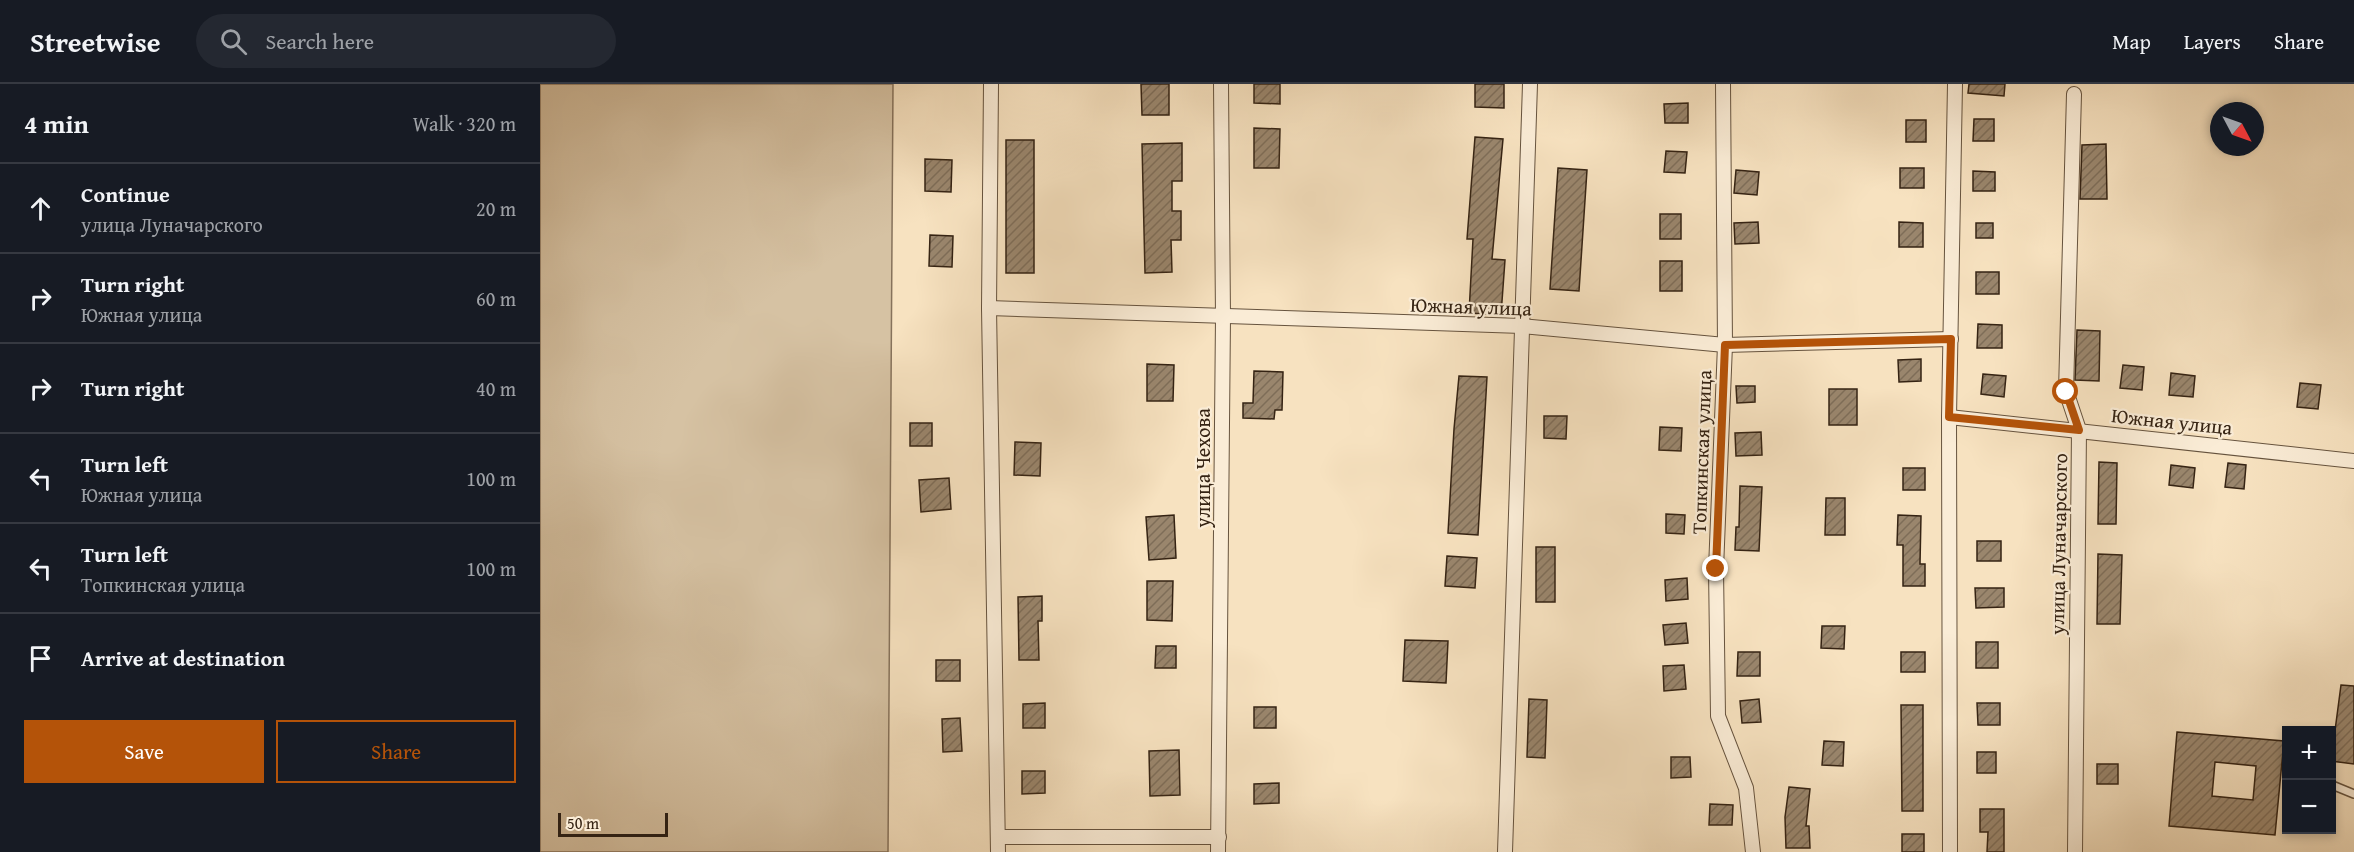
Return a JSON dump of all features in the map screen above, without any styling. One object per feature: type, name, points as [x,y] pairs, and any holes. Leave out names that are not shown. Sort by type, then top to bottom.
[{"type":"street","points":[[991,84],[989,308],[998,852]]},
{"type":"street","name":"улица Чехова","points":[[1218,852],[1223,317],[1221,84]]},
{"type":"street","points":[[1505,852],[1530,84]]},
{"type":"street","name":"Топкинская улица","points":[[1723,84],[1725,345],[1716,569],[1718,716],[1746,788],[1753,852]]},
{"type":"street","points":[[1950,852],[1949,417],[1955,84]]},
{"type":"street","name":"улица Луначарского","points":[[2074,94],[2066,392],[2079,430],[2074,852]]},
{"type":"street","name":"Южная улица","points":[[989,308],[1522,326],[1725,345],[1951,339]]},
{"type":"street","name":"Южная улица","points":[[1949,417],[2354,461]]},
{"type":"street","points":[[998,837],[1219,837]]},
{"type":"lane","points":[[2336,787],[2354,794]]},
{"type":"shaded area","points":[[540,84],[893,84],[888,852],[540,852]]},
{"type":"building","points":[[1141,84],[1169,84],[1169,115],[1142,115]]},
{"type":"building","points":[[1254,84],[1280,84],[1280,104],[1254,103]]},
{"type":"building","points":[[1475,84],[1504,84],[1504,108],[1475,107]]},
{"type":"building","points":[[1969,84],[2005,84],[2004,96],[1968,93]]},
{"type":"building","points":[[1688,103],[1688,123],[1665,123],[1664,104]]},
{"type":"building","points":[[1974,119],[1994,119],[1994,141],[1973,141]]},
{"type":"building","points":[[1906,120],[1926,120],[1926,142],[1906,142]]},
{"type":"building","points":[[1254,128],[1280,129],[1279,168],[1254,168]]},
{"type":"building","points":[[1475,137],[1503,139],[1492,259],[1505,260],[1501,315],[1469,313],[1473,239],[1467,239]]},
{"type":"building","points":[[1006,140],[1034,140],[1034,273],[1006,273]]},
{"type":"building","points":[[1182,143],[1182,181],[1172,181],[1172,211],[1181,211],[1181,240],[1171,240],[1172,272],[1145,273],[1142,144]]},
{"type":"building","points":[[2106,144],[2107,199],[2080,199],[2082,145]]},
{"type":"building","points":[[1666,151],[1687,152],[1685,173],[1664,172]]},
{"type":"building","points":[[925,159],[952,160],[951,192],[925,191]]},
{"type":"building","points":[[1558,168],[1587,170],[1579,291],[1550,289]]},
{"type":"building","points":[[1900,168],[1924,168],[1924,188],[1900,188]]},
{"type":"building","points":[[1736,170],[1759,172],[1757,195],[1734,193]]},
{"type":"building","points":[[1973,171],[1995,172],[1995,191],[1973,191]]},
{"type":"building","points":[[1660,214],[1681,214],[1681,239],[1660,239]]},
{"type":"building","points":[[1758,222],[1759,243],[1735,244],[1734,223]]},
{"type":"building","points":[[1899,222],[1923,223],[1923,247],[1899,247]]},
{"type":"building","points":[[1976,223],[1993,223],[1993,238],[1976,238]]},
{"type":"building","points":[[930,235],[953,236],[952,267],[929,266]]},
{"type":"building","points":[[1660,261],[1682,261],[1682,291],[1660,291]]},
{"type":"building","points":[[1976,272],[1999,272],[1999,294],[1976,294]]},
{"type":"building","points":[[1978,324],[2002,325],[2002,348],[1977,348]]},
{"type":"building","points":[[2077,330],[2100,331],[2099,381],[2075,380]]},
{"type":"building","points":[[1921,359],[1921,381],[1899,382],[1898,360]]},
{"type":"building","points":[[1147,364],[1174,365],[1173,401],[1147,401]]},
{"type":"building","points":[[2123,365],[2144,367],[2142,390],[2120,388]]},
{"type":"building","points":[[1254,371],[1283,372],[1282,410],[1275,410],[1274,419],[1243,418],[1243,403],[1253,403]]},
{"type":"building","points":[[2171,373],[2195,376],[2193,397],[2169,395]]},
{"type":"building","points":[[1983,374],[2006,376],[2004,397],[1981,394]]},
{"type":"building","points":[[1459,376],[1487,377],[1478,535],[1448,533]]},
{"type":"building","points":[[2300,383],[2321,385],[2318,409],[2297,407]]},
{"type":"building","points":[[1736,386],[1755,386],[1755,402],[1737,403]]},
{"type":"building","points":[[1829,389],[1857,389],[1857,425],[1829,425]]},
{"type":"building","points":[[1544,416],[1567,416],[1566,439],[1544,438]]},
{"type":"building","points":[[910,423],[932,423],[932,446],[910,446]]},
{"type":"building","points":[[1660,427],[1682,428],[1681,451],[1659,450]]},
{"type":"building","points":[[1761,432],[1762,455],[1736,456],[1735,433]]},
{"type":"building","points":[[1015,442],[1041,443],[1040,476],[1014,475]]},
{"type":"building","points":[[2099,462],[2117,463],[2116,524],[2098,524]]},
{"type":"building","points":[[2228,463],[2246,465],[2244,489],[2225,487]]},
{"type":"building","points":[[2171,465],[2195,468],[2193,488],[2169,485]]},
{"type":"building","points":[[1903,468],[1925,468],[1925,490],[1903,490]]},
{"type":"building","points":[[949,478],[951,509],[921,512],[919,480]]},
{"type":"building","points":[[1740,486],[1762,487],[1759,551],[1735,550],[1736,527],[1739,527]]},
{"type":"building","points":[[1826,498],[1845,498],[1845,535],[1825,535]]},
{"type":"building","points":[[1666,514],[1685,515],[1684,534],[1666,533]]},
{"type":"building","points":[[1174,515],[1176,558],[1149,560],[1146,517]]},
{"type":"building","points":[[1898,515],[1921,516],[1920,564],[1925,564],[1925,586],[1903,586],[1903,545],[1897,545]]},
{"type":"building","points":[[1977,541],[2001,541],[2001,561],[1977,561]]},
{"type":"building","points":[[1536,547],[1555,547],[1555,602],[1536,602]]},
{"type":"building","points":[[2098,554],[2122,555],[2120,624],[2097,624]]},
{"type":"building","points":[[1447,556],[1477,558],[1475,588],[1445,586]]},
{"type":"building","points":[[1687,578],[1688,599],[1666,601],[1665,580]]},
{"type":"building","points":[[1147,581],[1173,581],[1172,621],[1147,620]]},
{"type":"building","points":[[1975,588],[2004,588],[2004,607],[1976,608]]},
{"type":"building","points":[[1042,596],[1042,621],[1038,621],[1039,660],[1019,660],[1018,597]]},
{"type":"building","points":[[1686,623],[1688,643],[1665,645],[1663,625]]},
{"type":"building","points":[[1822,626],[1845,626],[1844,649],[1821,648]]},
{"type":"building","points":[[1405,640],[1448,641],[1446,683],[1403,681]]},
{"type":"building","points":[[1976,642],[1998,642],[1998,668],[1976,668]]},
{"type":"building","points":[[1156,646],[1176,646],[1176,668],[1155,668]]},
{"type":"building","points":[[1738,652],[1760,652],[1760,676],[1737,676]]},
{"type":"building","points":[[1901,652],[1925,652],[1925,672],[1901,672]]},
{"type":"building","points":[[936,660],[960,660],[960,681],[936,681]]},
{"type":"building","points":[[1684,665],[1686,689],[1664,691],[1663,666]]},
{"type":"building","points":[[2341,685],[2354,686],[2354,764],[2336,762],[2336,726]]},
{"type":"building","points":[[1529,699],[1547,700],[1545,758],[1527,757]]},
{"type":"building","points":[[1759,699],[1761,722],[1742,723],[1740,701]]},
{"type":"building","points":[[1045,703],[1045,728],[1023,728],[1023,704]]},
{"type":"building","points":[[1977,703],[2000,703],[2000,725],[1978,725]]},
{"type":"building","points":[[1901,705],[1923,705],[1923,811],[1902,811]]},
{"type":"building","points":[[1254,707],[1276,707],[1276,728],[1254,728]]},
{"type":"building","points":[[960,718],[962,751],[943,752],[942,719]]},
{"type":"building","points":[[2177,732],[2282,741],[2275,835],[2169,826]],"holes":[[[2215,762],[2256,766],[2253,800],[2212,796]]]},
{"type":"building","points":[[1824,741],[1844,742],[1843,766],[1822,765]]},
{"type":"building","points":[[1179,750],[1180,795],[1150,796],[1149,751]]},
{"type":"building","points":[[1977,752],[1996,752],[1996,773],[1977,773]]},
{"type":"building","points":[[1671,757],[1690,757],[1691,777],[1671,778]]},
{"type":"building","points":[[2097,764],[2118,764],[2118,784],[2097,784]]},
{"type":"building","points":[[1022,771],[1045,771],[1045,793],[1022,794]]},
{"type":"building","points":[[1279,783],[1279,803],[1254,804],[1254,784]]},
{"type":"building","points":[[1789,787],[1810,789],[1806,826],[1809,826],[1810,848],[1786,848],[1785,817]]},
{"type":"building","points":[[1710,804],[1733,805],[1732,825],[1709,825]]},
{"type":"building","points":[[1980,809],[2004,809],[2004,852],[1987,852],[1988,832],[1980,832]]},
{"type":"building","points":[[1902,834],[1924,834],[1924,852],[1902,852]]},
{"type":"route","points":[[1716,569],[1725,345],[1951,339],[1949,417],[2079,430],[2066,392]]}]
